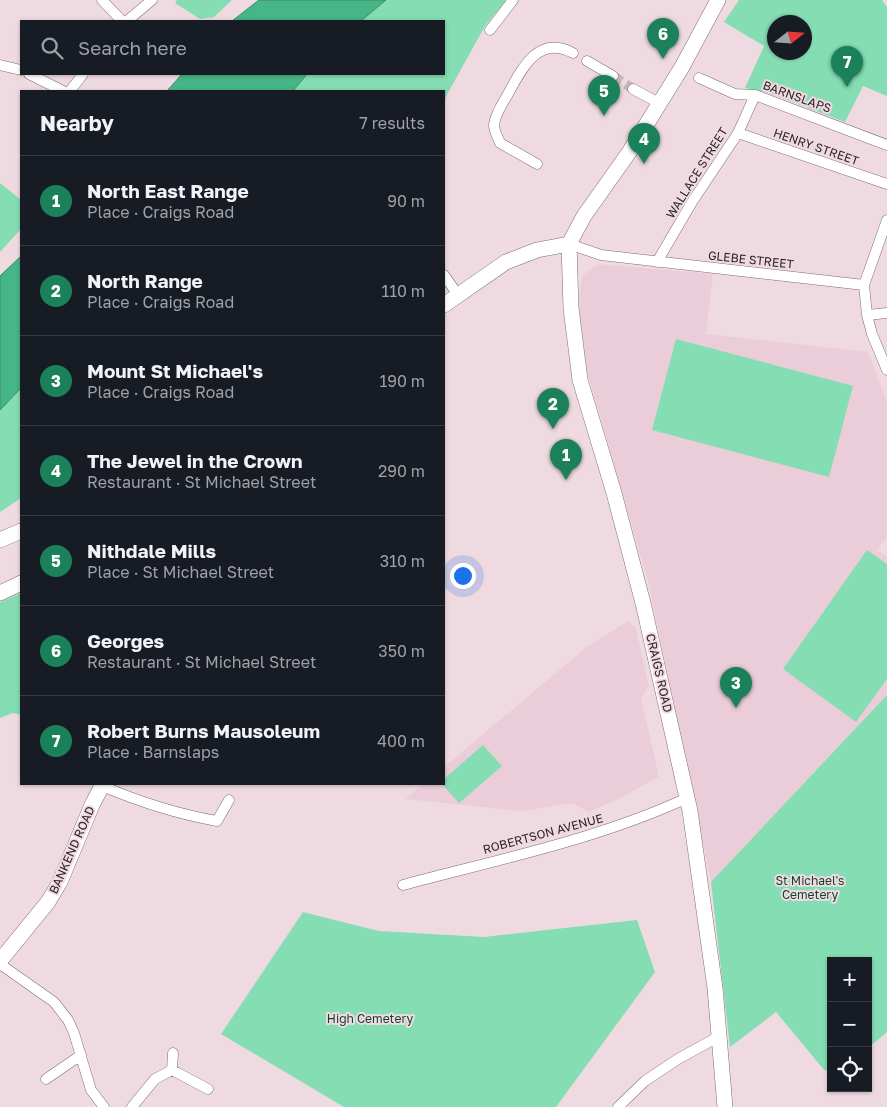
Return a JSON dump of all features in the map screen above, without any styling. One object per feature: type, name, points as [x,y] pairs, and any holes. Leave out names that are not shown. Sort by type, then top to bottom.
[{"type":"street","points":[[102,0],[121,20]]},
{"type":"street","points":[[128,20],[152,0]]},
{"type":"street","points":[[490,30],[512,0]]},
{"type":"street","points":[[445,305],[506,262],[537,250],[569,244],[584,216],[630,151],[682,67],[718,0]]},
{"type":"street","points":[[537,164],[500,143],[494,127],[496,116],[520,73],[533,55],[550,47],[564,48],[573,53]]},
{"type":"street","points":[[587,61],[613,76]]},
{"type":"street","points":[[0,65],[20,70]]},
{"type":"street","points":[[31,75],[60,90]]},
{"type":"street","points":[[71,90],[83,75]]},
{"type":"street","name":"BARNSLAPS","points":[[699,78],[735,94],[755,95],[887,145]]},
{"type":"street","points":[[633,88],[659,103]]},
{"type":"street","name":"WALLACE STREET","points":[[657,262],[692,202],[738,132],[755,95]]},
{"type":"street","name":"HENRY STREET","points":[[738,132],[887,184]]},
{"type":"street","points":[[887,220],[864,285],[867,315],[872,334],[887,370]]},
{"type":"street","name":"GLEBE STREET","points":[[569,244],[601,255],[864,285]]},
{"type":"street","name":"CRAIGS ROAD","points":[[569,244],[570,308],[580,380],[614,493],[643,603],[687,798],[715,988],[724,1107]]},
{"type":"street","points":[[445,277],[458,295]]},
{"type":"street","points":[[867,315],[887,313]]},
{"type":"street","points":[[0,540],[20,531]]},
{"type":"street","points":[[0,593],[20,583]]},
{"type":"street","points":[[102,785],[145,804],[186,816],[217,821],[229,800]]},
{"type":"street","name":"BANKEND ROAD","points":[[0,963],[48,902],[60,882],[102,785]]},
{"type":"street","name":"ROBERTSON AVENUE","points":[[403,884],[616,826],[652,814],[687,798]]},
{"type":"street","points":[[0,963],[54,1002],[68,1020],[74,1033],[91,1090],[104,1107]]},
{"type":"street","points":[[618,1107],[645,1081],[678,1059],[718,1037]]},
{"type":"street","points":[[172,1070],[173,1053]]},
{"type":"street","points":[[46,1079],[81,1056]]},
{"type":"street","points":[[172,1070],[208,1090]]},
{"type":"street","points":[[132,1107],[155,1079],[172,1070]]},
{"type":"shaded area","points":[[259,0],[386,0],[362,20],[233,20]]},
{"type":"shaded area","points":[[181,75],[306,75],[294,90],[168,90]]},
{"type":"shaded area","points":[[20,257],[20,389],[0,410],[0,276]]},
{"type":"shaded area","points":[[598,264],[713,274],[706,334],[868,352],[887,402],[887,537],[877,550],[887,557],[887,695],[711,882],[648,581],[587,371],[578,320],[581,281],[583,275]]},
{"type":"shaded area","points":[[628,621],[636,629],[649,686],[641,698],[659,777],[589,812],[572,803],[523,811],[405,799],[422,785],[445,785],[445,766],[588,646]]},
{"type":"green space","points":[[177,0],[232,0],[214,17],[200,19],[175,3]]},
{"type":"green space","points":[[386,0],[506,0],[485,26],[445,98],[445,90],[294,90],[306,75],[445,75],[445,20],[362,20]]},
{"type":"green space","points":[[739,0],[882,0],[887,7],[887,96],[863,86],[845,122],[769,93],[745,88],[764,46],[724,22]]},
{"type":"green space","points":[[0,183],[20,199],[20,230],[0,252]]},
{"type":"green space","points":[[676,339],[853,386],[829,477],[652,430]]},
{"type":"green space","points":[[20,389],[20,499],[0,512],[0,410]]},
{"type":"green space","points":[[867,550],[887,564],[887,679],[856,722],[783,669]]},
{"type":"green space","points":[[20,593],[20,715],[13,713],[0,718],[0,602]]},
{"type":"green space","name":"St Michael's Cemetery","points":[[887,695],[887,1032],[872,1045],[872,957],[827,957],[827,1069],[825,1071],[776,1012],[730,1047],[711,882]]},
{"type":"green space","points":[[483,745],[502,766],[459,803],[443,785],[445,785],[445,778]]},
{"type":"green space","name":"High Cemetery","points":[[303,912],[379,931],[484,937],[637,920],[655,972],[556,1107],[344,1107],[221,1034]]},
{"type":"tunnel","points":[[613,76],[633,89]]},
{"type":"place","name":"Georges","points":[[663,59]]},
{"type":"place","name":"Robert Burns Mausoleum","points":[[847,87]]},
{"type":"place","name":"Nithdale Mills","points":[[604,116]]},
{"type":"place","name":"The Jewel in the Crown","points":[[644,164]]},
{"type":"place","name":"North Range","points":[[553,429]]},
{"type":"place","name":"North East Range","points":[[566,480]]},
{"type":"place","name":"Mount St Michael's","points":[[736,708]]}]
